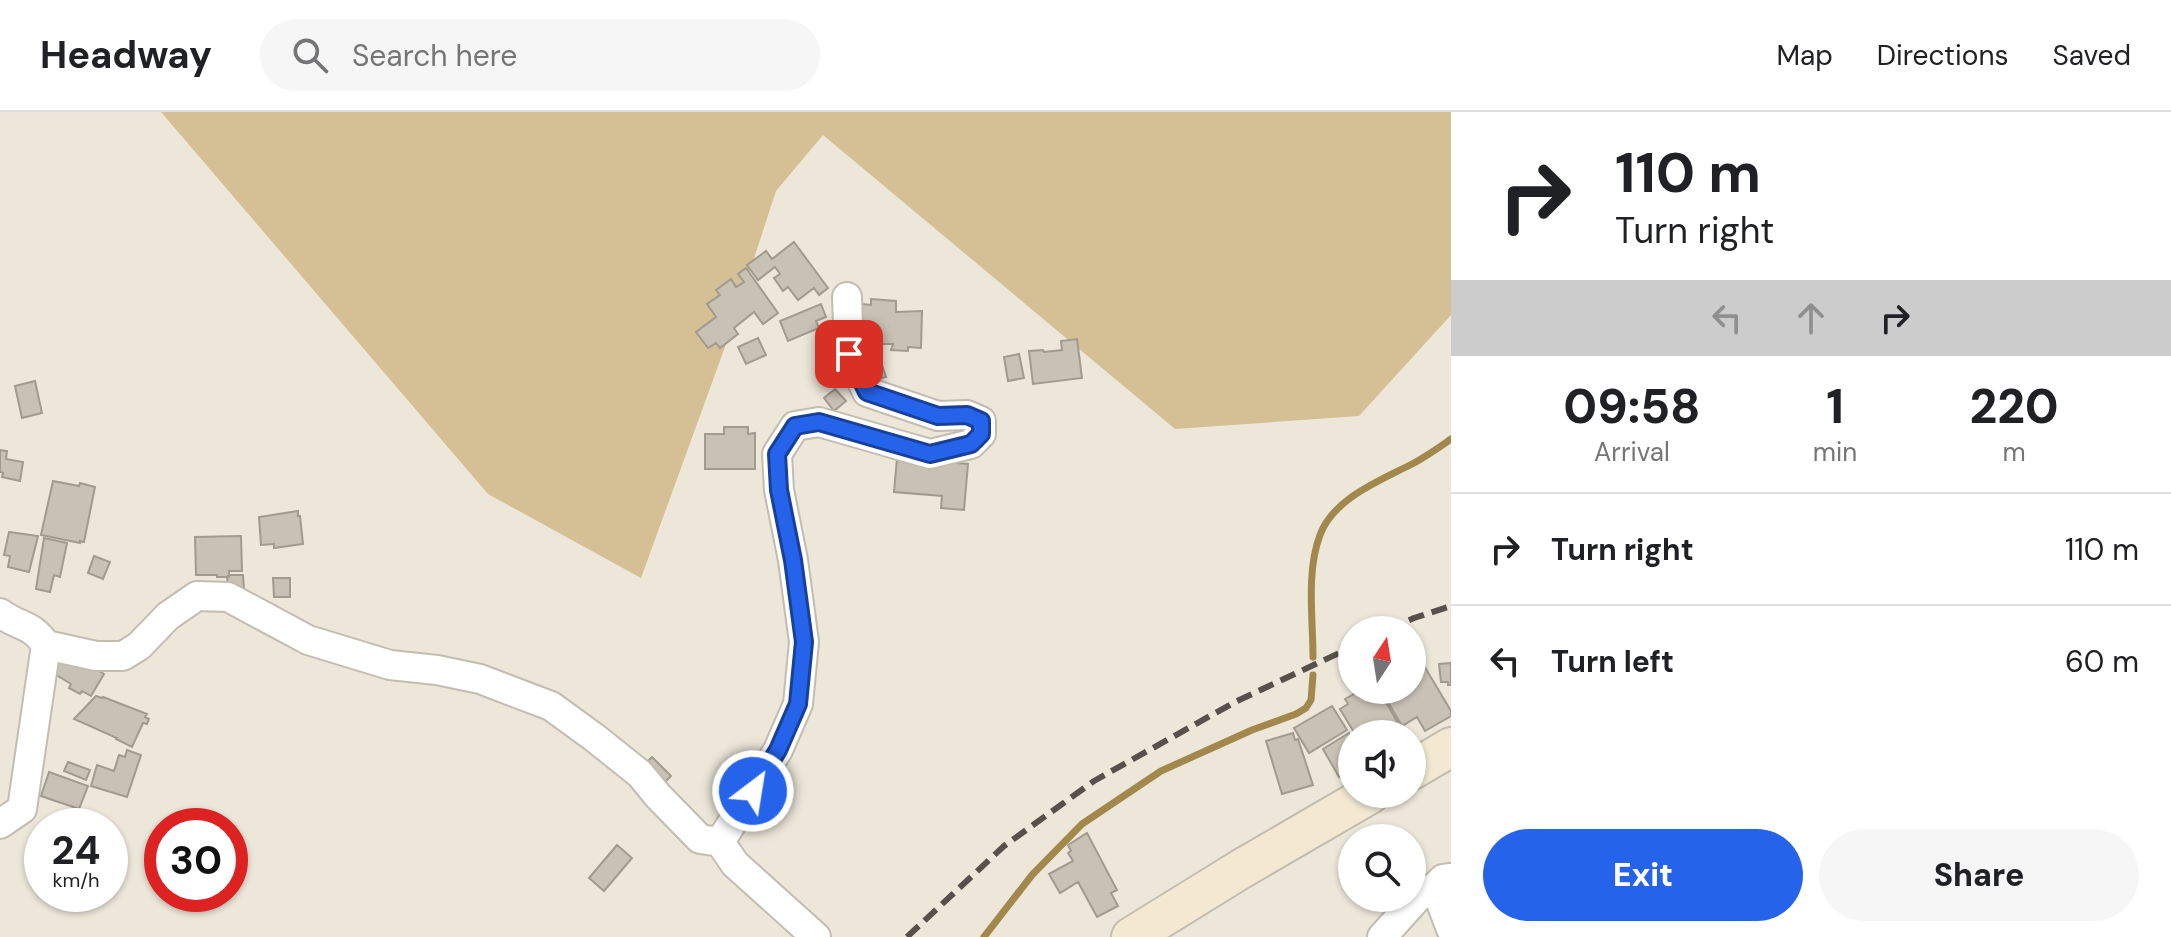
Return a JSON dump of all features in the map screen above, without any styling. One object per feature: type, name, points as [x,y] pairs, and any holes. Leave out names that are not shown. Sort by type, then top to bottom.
[{"type":"street","points":[[720,842],[778,750],[798,704],[804,642],[793,560],[779,490],[777,454],[795,426],[819,422],[930,454],[971,444],[981,434],[981,421],[967,415],[938,416],[867,392],[849,354],[847,297]]},
{"type":"street","points":[[0,613],[35,630],[46,645],[96,656],[123,656],[139,646],[168,616],[197,596],[228,597],[308,640],[390,665],[480,679],[551,706],[640,774],[700,839],[720,842],[735,864],[816,937]]},
{"type":"street","points":[[0,824],[22,809],[46,645]]},
{"type":"street","points":[[1426,762],[1451,747]]},
{"type":"street","points":[[1131,937],[1346,808]]},
{"type":"street","points":[[1382,937],[1418,897],[1443,882],[1451,929]]},
{"type":"shaded area","points":[[161,112],[1451,112],[1451,315],[1359,416],[1175,429],[823,135],[776,191],[725,347],[641,578],[488,494]]},
{"type":"building","points":[[794,242],[828,288],[819,295],[814,288],[798,300],[788,287],[783,291],[774,278],[780,274],[775,267],[758,280],[747,265],[766,251],[772,259]]},
{"type":"building","points":[[746,268],[778,313],[763,324],[754,312],[734,328],[738,334],[720,348],[716,343],[708,348],[696,332],[716,317],[707,304],[720,295],[716,290],[731,279],[736,287],[744,282],[738,274]]},
{"type":"building","points":[[871,299],[896,301],[896,312],[922,311],[921,348],[891,350],[893,344],[878,344],[886,377],[870,381],[858,342],[858,330],[865,330],[866,325],[852,323],[854,303],[871,305]]},
{"type":"building","points":[[821,304],[826,317],[816,321],[819,328],[788,341],[780,321]]},
{"type":"building","points":[[758,338],[766,355],[746,364],[738,347]]},
{"type":"building","points":[[1077,339],[1082,378],[1033,384],[1029,351],[1062,350],[1061,341]]},
{"type":"building","points":[[1019,354],[1024,378],[1008,381],[1004,357]]},
{"type":"building","points":[[35,381],[42,413],[22,418],[15,386]]},
{"type":"building","points":[[835,389],[846,401],[834,411],[824,398]]},
{"type":"building","points":[[724,427],[748,427],[748,434],[755,433],[755,469],[705,469],[705,434],[724,434]]},
{"type":"building","points":[[0,450],[7,451],[6,459],[23,462],[20,481],[2,477]]},
{"type":"building","points":[[897,458],[968,464],[964,510],[941,508],[942,496],[894,492]]},
{"type":"building","points":[[53,481],[95,487],[84,542],[41,535]]},
{"type":"building","points":[[298,511],[303,544],[274,548],[274,544],[261,545],[259,517]]},
{"type":"building","points":[[9,532],[38,536],[29,572],[8,567],[10,556],[4,555]]},
{"type":"building","points":[[241,536],[242,571],[229,571],[229,577],[196,575],[195,537]]},
{"type":"building","points":[[44,538],[67,543],[60,577],[54,575],[50,592],[36,589]]},
{"type":"building","points":[[94,556],[110,562],[103,579],[88,573]]},
{"type":"building","points":[[229,575],[243,575],[244,590],[228,590]]},
{"type":"building","points":[[273,578],[290,578],[290,597],[274,597]]},
{"type":"building","points":[[66,651],[104,674],[91,696],[69,688],[71,684],[53,673]]},
{"type":"building","points":[[1451,663],[1451,685],[1448,685],[1448,682],[1441,682],[1439,664]]},
{"type":"building","points":[[1426,669],[1451,716],[1426,730],[1426,720],[1417,717],[1398,720],[1389,704],[1426,704]]},
{"type":"building","points":[[96,696],[147,714],[147,724],[143,723],[132,747],[74,719]]},
{"type":"building","points":[[1348,704],[1387,704],[1396,720],[1347,720],[1340,709]]},
{"type":"building","points":[[1332,706],[1341,720],[1338,720],[1338,735],[1309,753],[1294,728]]},
{"type":"building","points":[[1293,733],[1295,740],[1298,739],[1313,785],[1282,794],[1266,741]]},
{"type":"building","points":[[1338,740],[1338,775],[1323,749]]},
{"type":"building","points":[[127,750],[141,755],[127,797],[91,786],[97,765],[114,771],[119,755],[125,757]]},
{"type":"building","points":[[652,757],[671,776],[662,785],[643,766]]},
{"type":"building","points":[[68,762],[90,770],[86,780],[64,771]]},
{"type":"building","points":[[49,772],[88,786],[79,808],[41,796]]},
{"type":"building","points":[[1087,833],[1117,890],[1111,893],[1118,906],[1097,917],[1078,882],[1060,893],[1049,874],[1073,861],[1068,845]]},
{"type":"building","points":[[617,845],[632,858],[604,891],[589,878]]},
{"type":"waterway","points":[[1313,657],[1313,564],[1326,522],[1358,492],[1451,439]]},
{"type":"waterway","points":[[984,937],[1032,875],[1082,824],[1161,771],[1306,708],[1311,700],[1313,675]]},
{"type":"railway","points":[[1420,616],[1451,606]]},
{"type":"railway","points":[[907,937],[1004,846],[1094,781],[1235,702],[1338,654]]},
{"type":"route","points":[[753,791],[778,750],[798,704],[804,642],[793,560],[779,490],[777,454],[795,426],[819,422],[930,454],[971,444],[981,434],[981,421],[967,415],[938,416],[867,392],[849,354]]}]
